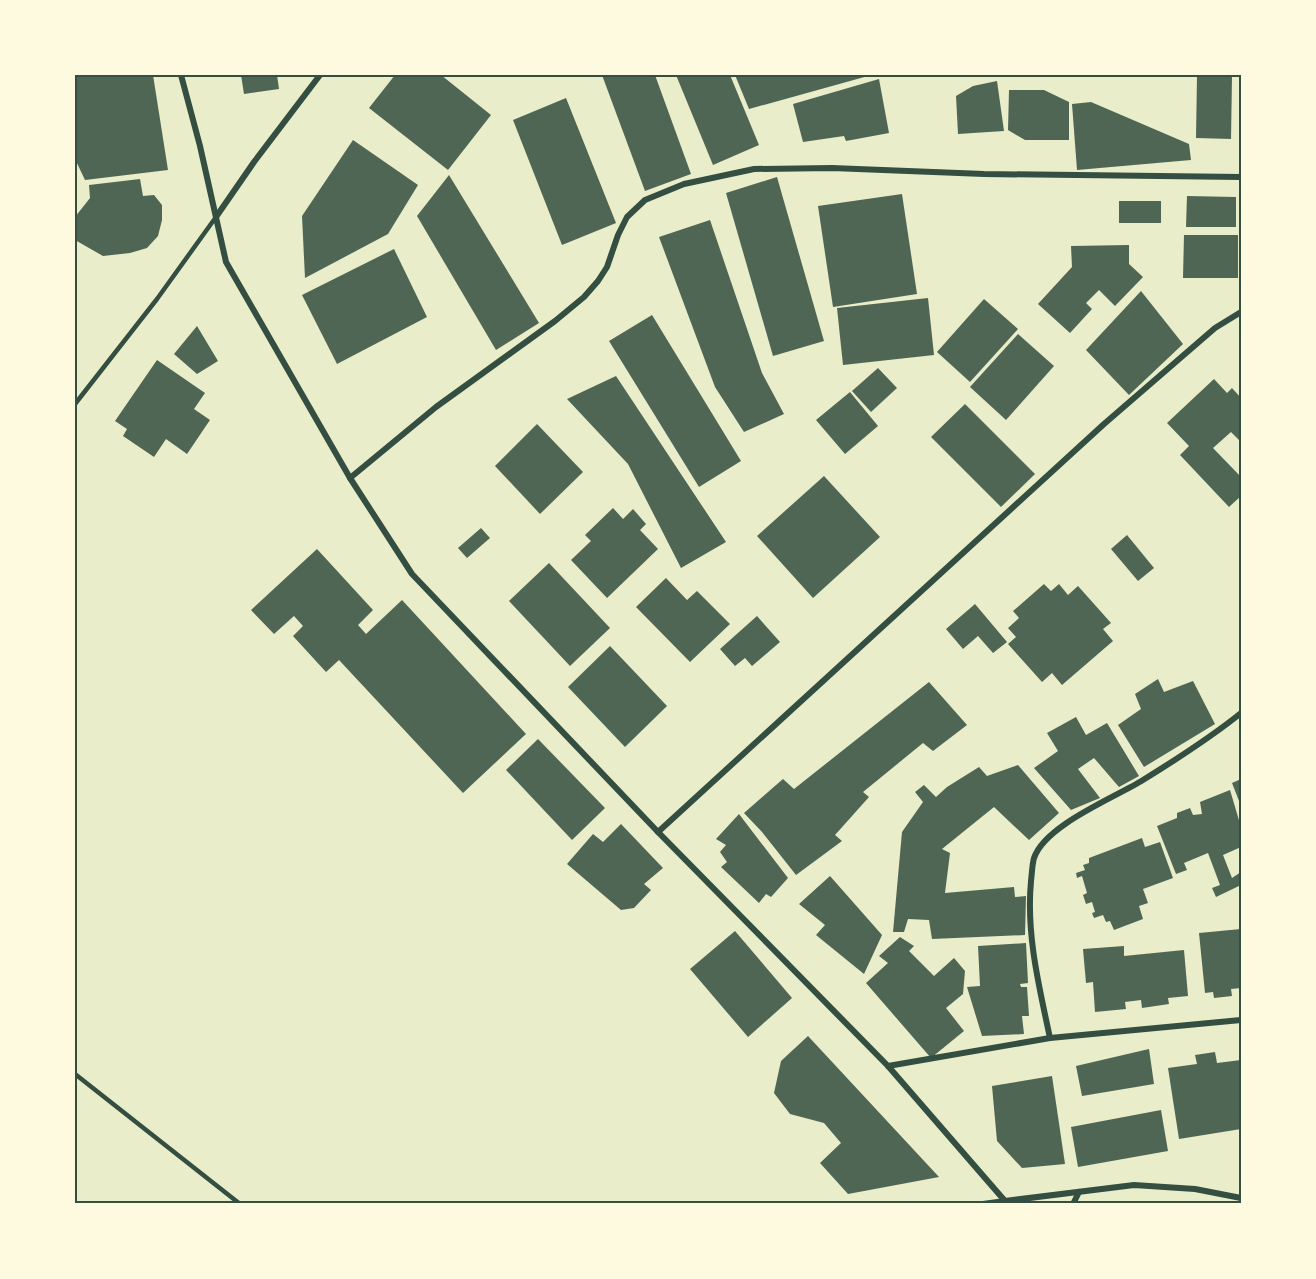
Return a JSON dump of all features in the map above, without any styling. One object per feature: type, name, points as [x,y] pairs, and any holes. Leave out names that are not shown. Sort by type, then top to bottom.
[{"type":"street","points":[[181,75],[226,262],[350,478],[412,574],[658,832],[888,1066],[1005,1201]]},
{"type":"street","points":[[216,217],[254,162],[320,75]]},
{"type":"street","points":[[350,478],[436,407],[555,321],[584,297],[598,282],[607,267],[627,217],[645,200],[684,184],[754,169],[832,168],[984,174],[1241,177]]},
{"type":"street","points":[[658,832],[1104,424],[1215,328],[1241,312]]},
{"type":"street","points":[[1050,1038],[1033,958],[1030,893],[1037,852],[1051,835],[1064,825],[1141,781],[1216,733],[1241,713]]},
{"type":"street","points":[[888,1066],[1050,1038],[1241,1020]]},
{"type":"street","points":[[983,1204],[1134,1185],[1195,1189],[1241,1198]]},
{"type":"street","points":[[1073,1204],[1079,1192]]},
{"type":"lane","points":[[75,404],[157,299],[216,217]]},
{"type":"lane","points":[[75,1074],[240,1204]]},
{"type":"building","points":[[75,75],[153,75],[168,170],[85,180],[75,159]]},
{"type":"building","points":[[241,75],[277,75],[279,89],[244,94]]},
{"type":"building","points":[[395,75],[441,75],[491,115],[448,170],[369,108]]},
{"type":"building","points":[[602,75],[655,75],[691,174],[645,191]]},
{"type":"building","points":[[676,75],[730,75],[759,145],[713,165]]},
{"type":"building","points":[[735,75],[868,75],[868,76],[749,109]]},
{"type":"building","points":[[1197,76],[1232,77],[1231,139],[1196,138]]},
{"type":"building","points":[[879,79],[889,133],[846,141],[844,136],[803,142],[793,104]]},
{"type":"building","points":[[997,81],[1004,131],[958,134],[956,96],[973,86]]},
{"type":"building","points":[[1009,90],[1044,90],[1069,102],[1069,140],[1025,140],[1008,130]]},
{"type":"building","points":[[566,98],[616,223],[562,245],[513,120]]},
{"type":"building","points":[[1091,102],[1189,144],[1191,160],[1077,170],[1072,104]]},
{"type":"building","points":[[353,140],[418,185],[388,234],[305,278],[302,216]]},
{"type":"building","points":[[449,175],[539,323],[496,350],[417,216]]},
{"type":"building","points":[[777,177],[824,341],[773,356],[726,193]]},
{"type":"building","points":[[140,179],[143,196],[154,195],[162,205],[162,220],[158,236],[147,248],[130,253],[103,256],[75,240],[75,217],[90,198],[89,185]]},
{"type":"building","points":[[902,194],[917,294],[833,307],[818,206]]},
{"type":"building","points":[[1187,196],[1236,197],[1236,227],[1186,227]]},
{"type":"building","points":[[1119,201],[1161,201],[1161,223],[1119,223]]},
{"type":"building","points":[[710,220],[762,373],[784,414],[744,432],[715,387],[659,237]]},
{"type":"building","points":[[1184,235],[1238,235],[1238,278],[1183,278]]},
{"type":"building","points":[[1129,245],[1129,264],[1143,277],[1115,306],[1099,290],[1086,303],[1092,309],[1070,333],[1038,304],[1072,267],[1071,246]]},
{"type":"building","points":[[394,249],[427,317],[337,364],[302,295]]},
{"type":"building","points":[[1141,291],[1183,344],[1129,395],[1086,350]]},
{"type":"building","points":[[928,298],[934,355],[843,365],[837,308]]},
{"type":"building","points":[[984,299],[1018,329],[970,382],[937,352]]},
{"type":"building","points":[[652,315],[741,461],[699,487],[609,341]]},
{"type":"building","points":[[197,326],[218,361],[197,374],[174,354]]},
{"type":"building","points":[[1018,334],[1054,366],[1006,420],[970,387]]},
{"type":"building","points":[[157,360],[205,393],[194,409],[210,420],[187,454],[166,439],[154,457],[123,436],[127,429],[115,421]]},
{"type":"building","points":[[878,368],[897,388],[871,412],[852,391]]},
{"type":"building","points":[[616,376],[726,542],[681,568],[628,464],[567,399]]},
{"type":"building","points":[[1214,379],[1227,393],[1232,388],[1241,398],[1241,442],[1231,432],[1213,448],[1241,477],[1241,496],[1229,507],[1180,455],[1189,446],[1167,423]]},
{"type":"building","points":[[850,392],[878,426],[845,454],[816,420]]},
{"type":"building","points":[[965,404],[1035,474],[1001,507],[931,437]]},
{"type":"building","points":[[537,424],[583,472],[540,514],[495,466]]},
{"type":"building","points":[[824,476],[880,537],[813,598],[757,536]]},
{"type":"building","points":[[613,508],[623,519],[633,509],[646,524],[640,530],[658,549],[607,598],[571,560],[591,541],[585,535]]},
{"type":"building","points":[[481,528],[490,538],[467,558],[458,548]]},
{"type":"building","points":[[1127,535],[1154,568],[1138,581],[1111,549]]},
{"type":"building","points":[[317,549],[373,610],[358,625],[366,634],[402,600],[526,734],[463,793],[339,660],[326,672],[293,636],[303,626],[294,616],[274,634],[251,610]]},
{"type":"building","points":[[549,563],[610,628],[570,666],[509,601]]},
{"type":"building","points":[[666,578],[687,600],[697,591],[730,624],[690,662],[636,607]]},
{"type":"building","points":[[1044,584],[1051,591],[1059,584],[1068,595],[1078,586],[1111,623],[1103,629],[1113,641],[1062,685],[1052,673],[1042,682],[1008,644],[1016,637],[1008,628],[1019,618],[1013,611]]},
{"type":"building","points":[[975,604],[1007,642],[993,653],[978,636],[963,649],[946,629]]},
{"type":"building","points":[[757,616],[780,642],[752,666],[745,658],[735,666],[720,649]]},
{"type":"building","points":[[610,646],[667,706],[625,747],[568,687]]},
{"type":"building","points":[[1158,679],[1164,692],[1193,681],[1215,724],[1144,767],[1118,725],[1141,709],[1135,694]]},
{"type":"building","points":[[929,682],[967,725],[933,751],[923,743],[863,792],[869,797],[835,835],[842,841],[796,875],[744,813],[783,779],[794,789]]},
{"type":"building","points":[[1076,717],[1086,735],[1107,723],[1139,776],[1119,787],[1094,758],[1078,769],[1100,798],[1071,810],[1034,768],[1058,751],[1047,733]]},
{"type":"building","points":[[538,739],[605,808],[572,840],[506,770]]},
{"type":"building","points":[[1018,765],[1059,813],[1029,840],[994,807],[942,849],[950,853],[945,893],[1014,887],[1015,897],[1026,896],[1025,935],[932,939],[929,920],[908,919],[904,932],[893,932],[902,832],[923,802],[915,792],[924,785],[936,797],[947,787],[979,767],[987,776]]},
{"type":"building","points":[[1241,779],[1241,806],[1232,783]]},
{"type":"building","points":[[1230,790],[1241,827],[1241,847],[1223,855],[1232,878],[1241,872],[1241,885],[1216,897],[1212,888],[1220,885],[1208,853],[1184,863],[1187,870],[1176,874],[1157,826],[1177,818],[1177,813],[1190,808],[1193,815],[1202,814],[1200,802]]},
{"type":"building","points":[[739,814],[788,878],[771,897],[766,894],[759,903],[721,867],[727,862],[720,852],[726,845],[716,839]]},
{"type":"building","points":[[621,824],[663,868],[644,884],[651,890],[634,908],[621,910],[567,864],[593,834],[603,842]]},
{"type":"building","points":[[1142,838],[1145,847],[1160,842],[1173,878],[1143,889],[1148,903],[1139,906],[1143,919],[1114,930],[1110,921],[1106,922],[1103,915],[1094,918],[1092,902],[1086,904],[1083,895],[1087,893],[1082,876],[1077,878],[1076,873],[1085,870],[1083,865],[1089,863],[1089,858]]},
{"type":"building","points":[[830,876],[882,935],[864,974],[816,935],[825,925],[799,904]]},
{"type":"building","points":[[1241,929],[1241,988],[1231,989],[1232,996],[1214,998],[1213,992],[1205,993],[1199,933]]},
{"type":"building","points":[[735,931],[792,998],[748,1037],[690,969]]},
{"type":"building","points":[[900,937],[914,946],[909,951],[934,976],[954,958],[965,971],[963,994],[946,1008],[964,1031],[931,1058],[866,983],[888,963],[879,956]]},
{"type":"building","points":[[1026,943],[1028,983],[1020,984],[1021,987],[1027,987],[1029,1016],[1022,1016],[1024,1034],[982,1036],[967,987],[980,986],[978,946]]},
{"type":"building","points":[[1124,946],[1124,956],[1184,950],[1188,996],[1168,998],[1169,1004],[1142,1008],[1141,1000],[1125,1002],[1126,1009],[1095,1012],[1093,982],[1086,983],[1083,949]]},
{"type":"building","points":[[808,1036],[939,1177],[848,1194],[820,1163],[841,1143],[824,1123],[790,1114],[774,1093],[781,1061]]},
{"type":"building","points":[[1149,1049],[1154,1084],[1082,1096],[1076,1066]]},
{"type":"building","points":[[1215,1052],[1217,1063],[1241,1060],[1241,1129],[1179,1139],[1168,1068],[1197,1064],[1195,1055]]},
{"type":"building","points":[[1052,1076],[1065,1164],[1022,1168],[997,1141],[992,1086]]},
{"type":"building","points":[[1161,1110],[1168,1151],[1078,1167],[1071,1127]]}]
